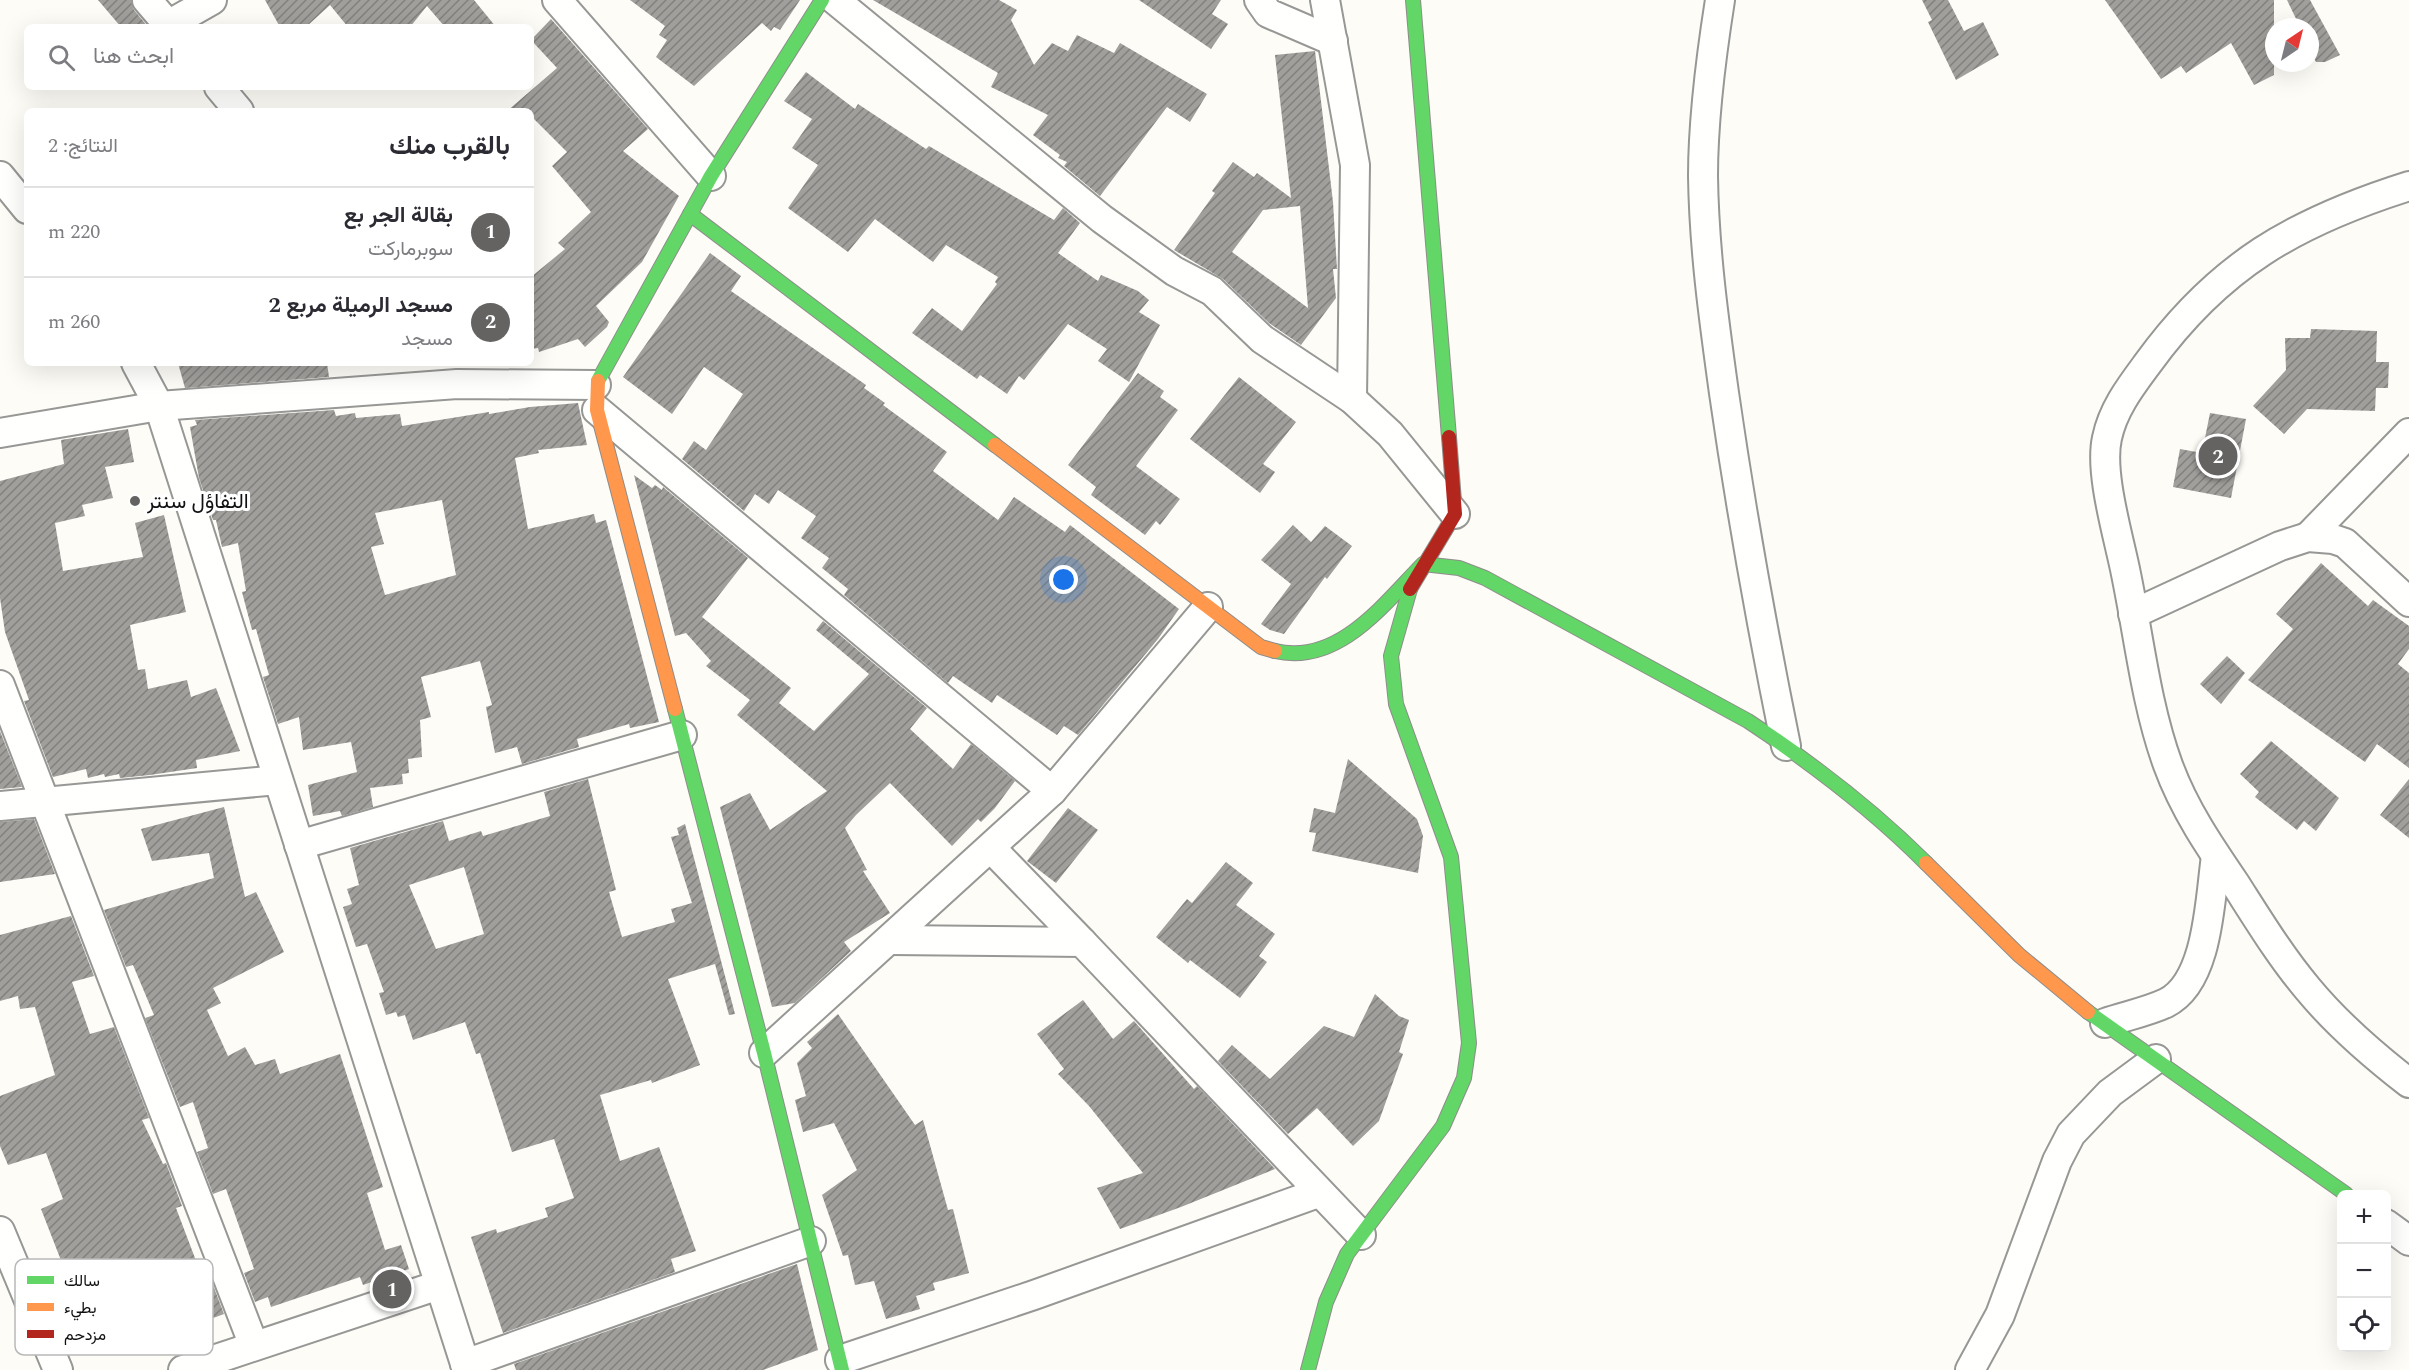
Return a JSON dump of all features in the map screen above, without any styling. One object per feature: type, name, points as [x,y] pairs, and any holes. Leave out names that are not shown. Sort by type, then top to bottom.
[{"type":"street","points":[[147,0],[167,24]]},
{"type":"street","points":[[172,24],[212,0]]},
{"type":"street","points":[[557,0],[711,176]]},
{"type":"street","points":[[822,0],[711,176],[596,398],[764,1053],[841,1365],[1318,1193]]},
{"type":"street","points":[[835,0],[1102,219],[1174,271],[1212,291],[1262,339],[1352,399],[1390,434],[1455,514]]},
{"type":"street","points":[[1258,0],[1268,13],[1333,41]]},
{"type":"street","points":[[1325,0],[1355,165],[1352,399]]},
{"type":"street","points":[[1308,1370],[1335,1278],[1361,1235],[1451,1113],[1464,1078],[1469,1043],[1451,857],[1396,704],[1391,657],[1406,598],[1423,564],[1455,514],[1413,0]]},
{"type":"street","points":[[1720,0],[1710,81],[1703,175],[1708,268],[1738,489],[1759,613],[1786,746]]},
{"type":"street","points":[[222,90],[236,108]]},
{"type":"street","points":[[0,176],[24,205]]},
{"type":"street","points":[[2409,186],[2323,216],[2283,236],[2223,278],[2167,337],[2117,408],[2106,440],[2107,480],[2133,614],[2168,764],[2182,800],[2216,856],[2309,991],[2344,1027],[2409,1083]]},
{"type":"street","points":[[690,214],[1261,647],[1285,655],[1315,653],[1346,636],[1423,564],[1459,568],[1485,578],[1703,695],[1786,746],[1904,841],[2042,976],[2340,1190]]},
{"type":"street","points":[[138,366],[159,405],[466,1367],[811,1241]]},
{"type":"street","points":[[0,433],[159,405],[448,374],[596,398],[1052,790]]},
{"type":"street","points":[[2308,537],[2409,433]]},
{"type":"street","points":[[2133,614],[2280,546],[2308,537],[2333,538],[2345,543],[2409,602]]},
{"type":"street","points":[[764,1053],[891,940],[1052,790],[1208,607]]},
{"type":"street","points":[[0,685],[254,1346]]},
{"type":"street","points":[[299,845],[682,735]]},
{"type":"street","points":[[0,806],[278,780]]},
{"type":"street","points":[[991,848],[1318,1193],[1361,1235]]},
{"type":"street","points":[[2105,1023],[2167,1002],[2180,992],[2193,976],[2208,915],[2216,856]]},
{"type":"street","points":[[891,940],[1082,942]]},
{"type":"street","points":[[1970,1370],[2000,1315],[2057,1161],[2071,1134],[2110,1093],[2156,1059]]},
{"type":"street","points":[[2391,1228],[2409,1241]]},
{"type":"street","points":[[0,1231],[15,1267]]},
{"type":"street","points":[[183,1370],[439,1285]]},
{"type":"street","points":[[52,1355],[58,1370]]},
{"type":"building","points":[[98,0],[131,0],[134,10],[146,24],[118,24]]},
{"type":"building","points":[[265,0],[474,0],[494,24],[442,24],[427,6],[412,24],[346,24],[330,5],[309,24],[278,24]]},
{"type":"building","points":[[630,0],[800,0],[780,30],[774,27],[771,31],[762,23],[694,86],[656,57],[667,40],[659,35],[665,26]]},
{"type":"building","points":[[873,0],[999,0],[1017,10],[1011,20],[1034,65],[1052,43],[1068,51],[1077,35],[1114,53],[1120,43],[1207,94],[1190,122],[1167,107],[1100,196],[1064,166],[1067,162],[1058,158],[1060,155],[1033,135],[1048,115],[991,87],[998,73]]},
{"type":"building","points":[[1139,0],[1221,0],[1212,14],[1228,24],[1211,49]]},
{"type":"building","points":[[1922,0],[1948,0],[1964,31],[1983,22],[1999,55],[1956,80],[1928,22],[1932,20]]},
{"type":"building","points":[[2105,0],[2274,0],[2274,18],[2265,18],[2265,72],[2274,72],[2274,75],[2254,85],[2231,43],[2186,73],[2181,66],[2161,79]]},
{"type":"building","points":[[2287,0],[2310,0],[2340,55],[2325,62],[2319,62],[2319,18],[2296,18]]},
{"type":"building","points":[[551,19],[648,129],[623,151],[679,196],[642,262],[596,306],[609,322],[607,327],[585,347],[578,339],[539,352],[538,348],[534,349],[534,275],[565,249],[558,243],[591,212],[552,166],[567,152],[534,119],[534,108],[510,108],[557,68],[534,43],[534,37]]},
{"type":"building","points":[[1315,51],[1333,202],[1337,269],[1333,269],[1336,298],[1301,345],[1269,323],[1223,279],[1174,250],[1215,193],[1212,191],[1233,162],[1254,177],[1257,173],[1291,198],[1275,55]],"holes":[[[1300,206],[1308,308],[1232,252],[1263,210]]]},
{"type":"building","points":[[806,72],[855,109],[858,104],[926,149],[929,146],[1054,220],[1063,208],[1080,223],[1058,253],[1098,281],[1101,275],[1138,291],[1149,300],[1139,312],[1160,325],[1129,382],[1098,361],[1107,349],[1068,324],[1024,380],[1019,376],[1007,394],[980,375],[977,379],[912,333],[932,308],[962,331],[997,284],[995,282],[998,277],[946,245],[933,262],[875,219],[848,252],[788,208],[818,165],[792,148],[812,119],[784,101]]},
{"type":"building","points":[[710,253],[741,276],[731,291],[866,385],[864,388],[885,403],[883,405],[947,452],[933,471],[998,520],[1014,497],[1065,532],[1070,525],[1179,609],[1158,639],[1078,735],[1064,726],[1057,735],[997,695],[992,703],[953,676],[948,683],[844,595],[848,589],[822,568],[829,558],[801,538],[816,516],[778,490],[769,504],[755,494],[744,511],[682,459],[694,441],[706,450],[743,394],[704,367],[672,414],[623,377]]},
{"type":"building","points":[[2311,329],[2377,331],[2376,362],[2389,362],[2388,388],[2376,388],[2375,411],[2307,409],[2284,434],[2253,406],[2286,370],[2285,338],[2310,338]]},
{"type":"building","points":[[179,366],[327,366],[329,377],[185,388]]},
{"type":"building","points":[[1138,373],[1164,391],[1160,397],[1178,410],[1136,466],[1180,499],[1160,525],[1156,521],[1145,535],[1091,495],[1096,487],[1068,465]]},
{"type":"building","points":[[1239,377],[1296,422],[1263,464],[1275,472],[1260,493],[1190,439]]},
{"type":"building","points":[[578,403],[587,445],[538,450],[539,453],[515,458],[528,529],[594,514],[596,523],[606,520],[659,722],[630,728],[629,724],[577,739],[579,747],[522,764],[517,747],[495,753],[486,707],[492,705],[480,661],[421,677],[431,717],[420,720],[422,757],[408,759],[409,773],[402,774],[403,784],[370,788],[373,807],[342,816],[340,811],[313,816],[308,785],[357,772],[351,742],[303,750],[299,717],[278,724],[263,677],[269,675],[256,629],[252,630],[242,592],[246,591],[238,543],[222,547],[216,520],[213,520],[199,478],[190,427],[197,425],[195,420],[334,410],[336,416],[355,413],[356,418],[400,414],[402,426],[530,407]],"holes":[[[442,500],[456,575],[385,595],[371,547],[384,544],[375,513]]]},
{"type":"building","points":[[2210,413],[2246,419],[2231,498],[2173,487],[2180,449],[2202,453]]},
{"type":"building","points":[[128,429],[134,462],[105,467],[113,498],[82,505],[85,516],[55,523],[63,571],[143,557],[135,523],[164,515],[186,612],[130,625],[138,670],[145,669],[148,689],[187,680],[191,697],[216,688],[240,751],[196,760],[197,768],[150,775],[120,778],[119,774],[105,777],[104,774],[88,778],[86,769],[53,777],[24,701],[29,700],[5,632],[0,598],[0,481],[64,464],[61,440]]},
{"type":"building","points":[[634,475],[652,488],[655,485],[662,490],[663,487],[748,558],[702,617],[791,688],[779,703],[814,731],[869,674],[816,630],[823,621],[927,708],[910,729],[953,769],[971,744],[1015,781],[995,808],[981,822],[978,819],[952,846],[890,783],[856,815],[845,828],[867,870],[863,871],[890,913],[844,942],[851,951],[795,1003],[772,1007],[720,807],[750,793],[770,830],[827,791],[737,715],[750,700],[706,666],[711,661],[686,633],[675,636]]},
{"type":"building","points":[[1293,525],[1311,542],[1325,526],[1352,546],[1327,579],[1325,577],[1284,634],[1270,630],[1261,624],[1291,584],[1261,560]]},
{"type":"building","points":[[2321,563],[2368,606],[2373,600],[2409,626],[2409,649],[2398,664],[2409,673],[2409,768],[2377,744],[2365,762],[2248,680],[2293,629],[2276,614]]},
{"type":"building","points":[[2227,656],[2245,673],[2221,704],[2200,684]]},
{"type":"building","points":[[0,731],[22,787],[0,789]]},
{"type":"building","points":[[2271,741],[2339,798],[2316,831],[2304,821],[2297,830],[2255,797],[2259,792],[2240,774]]},
{"type":"building","points":[[1348,759],[1417,819],[1423,836],[1418,873],[1312,851],[1316,833],[1309,832],[1314,808],[1335,813]]},
{"type":"building","points":[[588,779],[616,890],[609,892],[622,937],[675,922],[671,909],[692,903],[671,837],[679,835],[677,828],[685,824],[735,1014],[729,1015],[715,964],[668,979],[700,1065],[652,1083],[651,1080],[600,1095],[620,1161],[659,1147],[696,1251],[671,1259],[675,1272],[503,1333],[471,1237],[496,1229],[497,1233],[548,1217],[545,1208],[574,1198],[554,1139],[512,1152],[480,1053],[476,1054],[465,1022],[413,1040],[405,1015],[398,1017],[396,1012],[386,1015],[379,993],[384,992],[367,944],[356,947],[343,907],[352,904],[347,889],[359,885],[350,848],[443,821],[449,841],[481,831],[483,836],[550,816],[544,792]],"holes":[[[464,867],[484,934],[436,949],[409,885]]]},
{"type":"building","points":[[2409,779],[2409,838],[2380,815]]},
{"type":"building","points":[[224,807],[245,897],[256,892],[284,952],[213,988],[221,1003],[207,1010],[228,1056],[245,1047],[255,1065],[275,1059],[280,1074],[340,1054],[383,1187],[367,1193],[385,1250],[401,1245],[409,1269],[363,1285],[360,1277],[271,1307],[268,1297],[255,1302],[244,1273],[254,1269],[226,1189],[213,1194],[197,1152],[208,1148],[193,1102],[180,1107],[145,1018],[154,1015],[133,965],[126,967],[104,910],[214,878],[209,853],[152,861],[141,829]]},
{"type":"building","points":[[1068,808],[1098,830],[1056,883],[1027,861]]},
{"type":"building","points":[[34,819],[55,874],[0,882],[0,822]]},
{"type":"building","points":[[1226,862],[1253,883],[1236,905],[1275,934],[1259,956],[1267,962],[1240,998],[1190,960],[1188,963],[1156,937],[1187,899],[1192,903]]},
{"type":"building","points":[[71,916],[94,976],[72,982],[90,1034],[114,1027],[149,1118],[142,1120],[163,1164],[166,1163],[182,1206],[176,1208],[195,1259],[60,1259],[41,1209],[63,1199],[46,1153],[8,1165],[0,1146],[0,1096],[55,1075],[35,1007],[20,1009],[18,996],[0,1001],[0,935]]},
{"type":"building","points":[[1375,994],[1399,1016],[1409,1020],[1399,1052],[1403,1054],[1379,1121],[1353,1146],[1317,1108],[1288,1134],[1218,1061],[1232,1045],[1270,1079],[1324,1026],[1354,1037]]},
{"type":"building","points":[[1083,1000],[1113,1039],[1134,1021],[1194,1089],[1197,1086],[1275,1169],[1120,1229],[1097,1188],[1143,1173],[1089,1106],[1058,1074],[1064,1069],[1037,1034]]},
{"type":"building","points":[[838,1014],[915,1125],[923,1120],[948,1210],[953,1209],[969,1273],[933,1283],[935,1290],[916,1296],[920,1309],[886,1319],[874,1281],[855,1285],[848,1255],[843,1256],[822,1195],[857,1170],[834,1123],[803,1132],[795,1100],[806,1096],[797,1063],[812,1048],[807,1042]]},
{"type":"building","points":[[797,1264],[818,1350],[763,1370],[516,1370],[514,1364]]},
{"type":"building","points":[[213,1285],[224,1314],[213,1318]]},
{"type":"traffic: fast","points":[[598,381],[711,176],[822,0]]},
{"type":"traffic: fast","points":[[1413,0],[1449,437]]},
{"type":"traffic: fast","points":[[690,214],[995,445]]},
{"type":"traffic: fast","points":[[1275,651],[1298,653],[1319,649],[1339,641],[1376,613],[1423,564],[1459,568],[1485,578],[1748,721],[1795,753],[1840,788],[1885,824],[1926,863]]},
{"type":"traffic: fast","points":[[1308,1370],[1326,1302],[1347,1254],[1443,1126],[1464,1078],[1469,1043],[1451,857],[1396,704],[1391,656],[1410,589]]},
{"type":"traffic: fast","points":[[675,709],[764,1053],[842,1370]]},
{"type":"traffic: fast","points":[[2088,1012],[2340,1190]]},
{"type":"traffic: slow","points":[[598,381],[597,410],[675,709]]},
{"type":"traffic: slow","points":[[995,445],[1261,647],[1275,651]]},
{"type":"traffic: slow","points":[[1926,863],[2019,955],[2088,1012]]},
{"type":"traffic: jam","points":[[1410,589],[1455,514],[1449,437]]},
{"type":"place","name":"مسجد الرميلة مربع 2","points":[[2218,456]]},
{"type":"place","name":"التفاؤل سنتر","points":[[135,501]]},
{"type":"place","name":"بقالة الجر بع","points":[[392,1289]]}]
